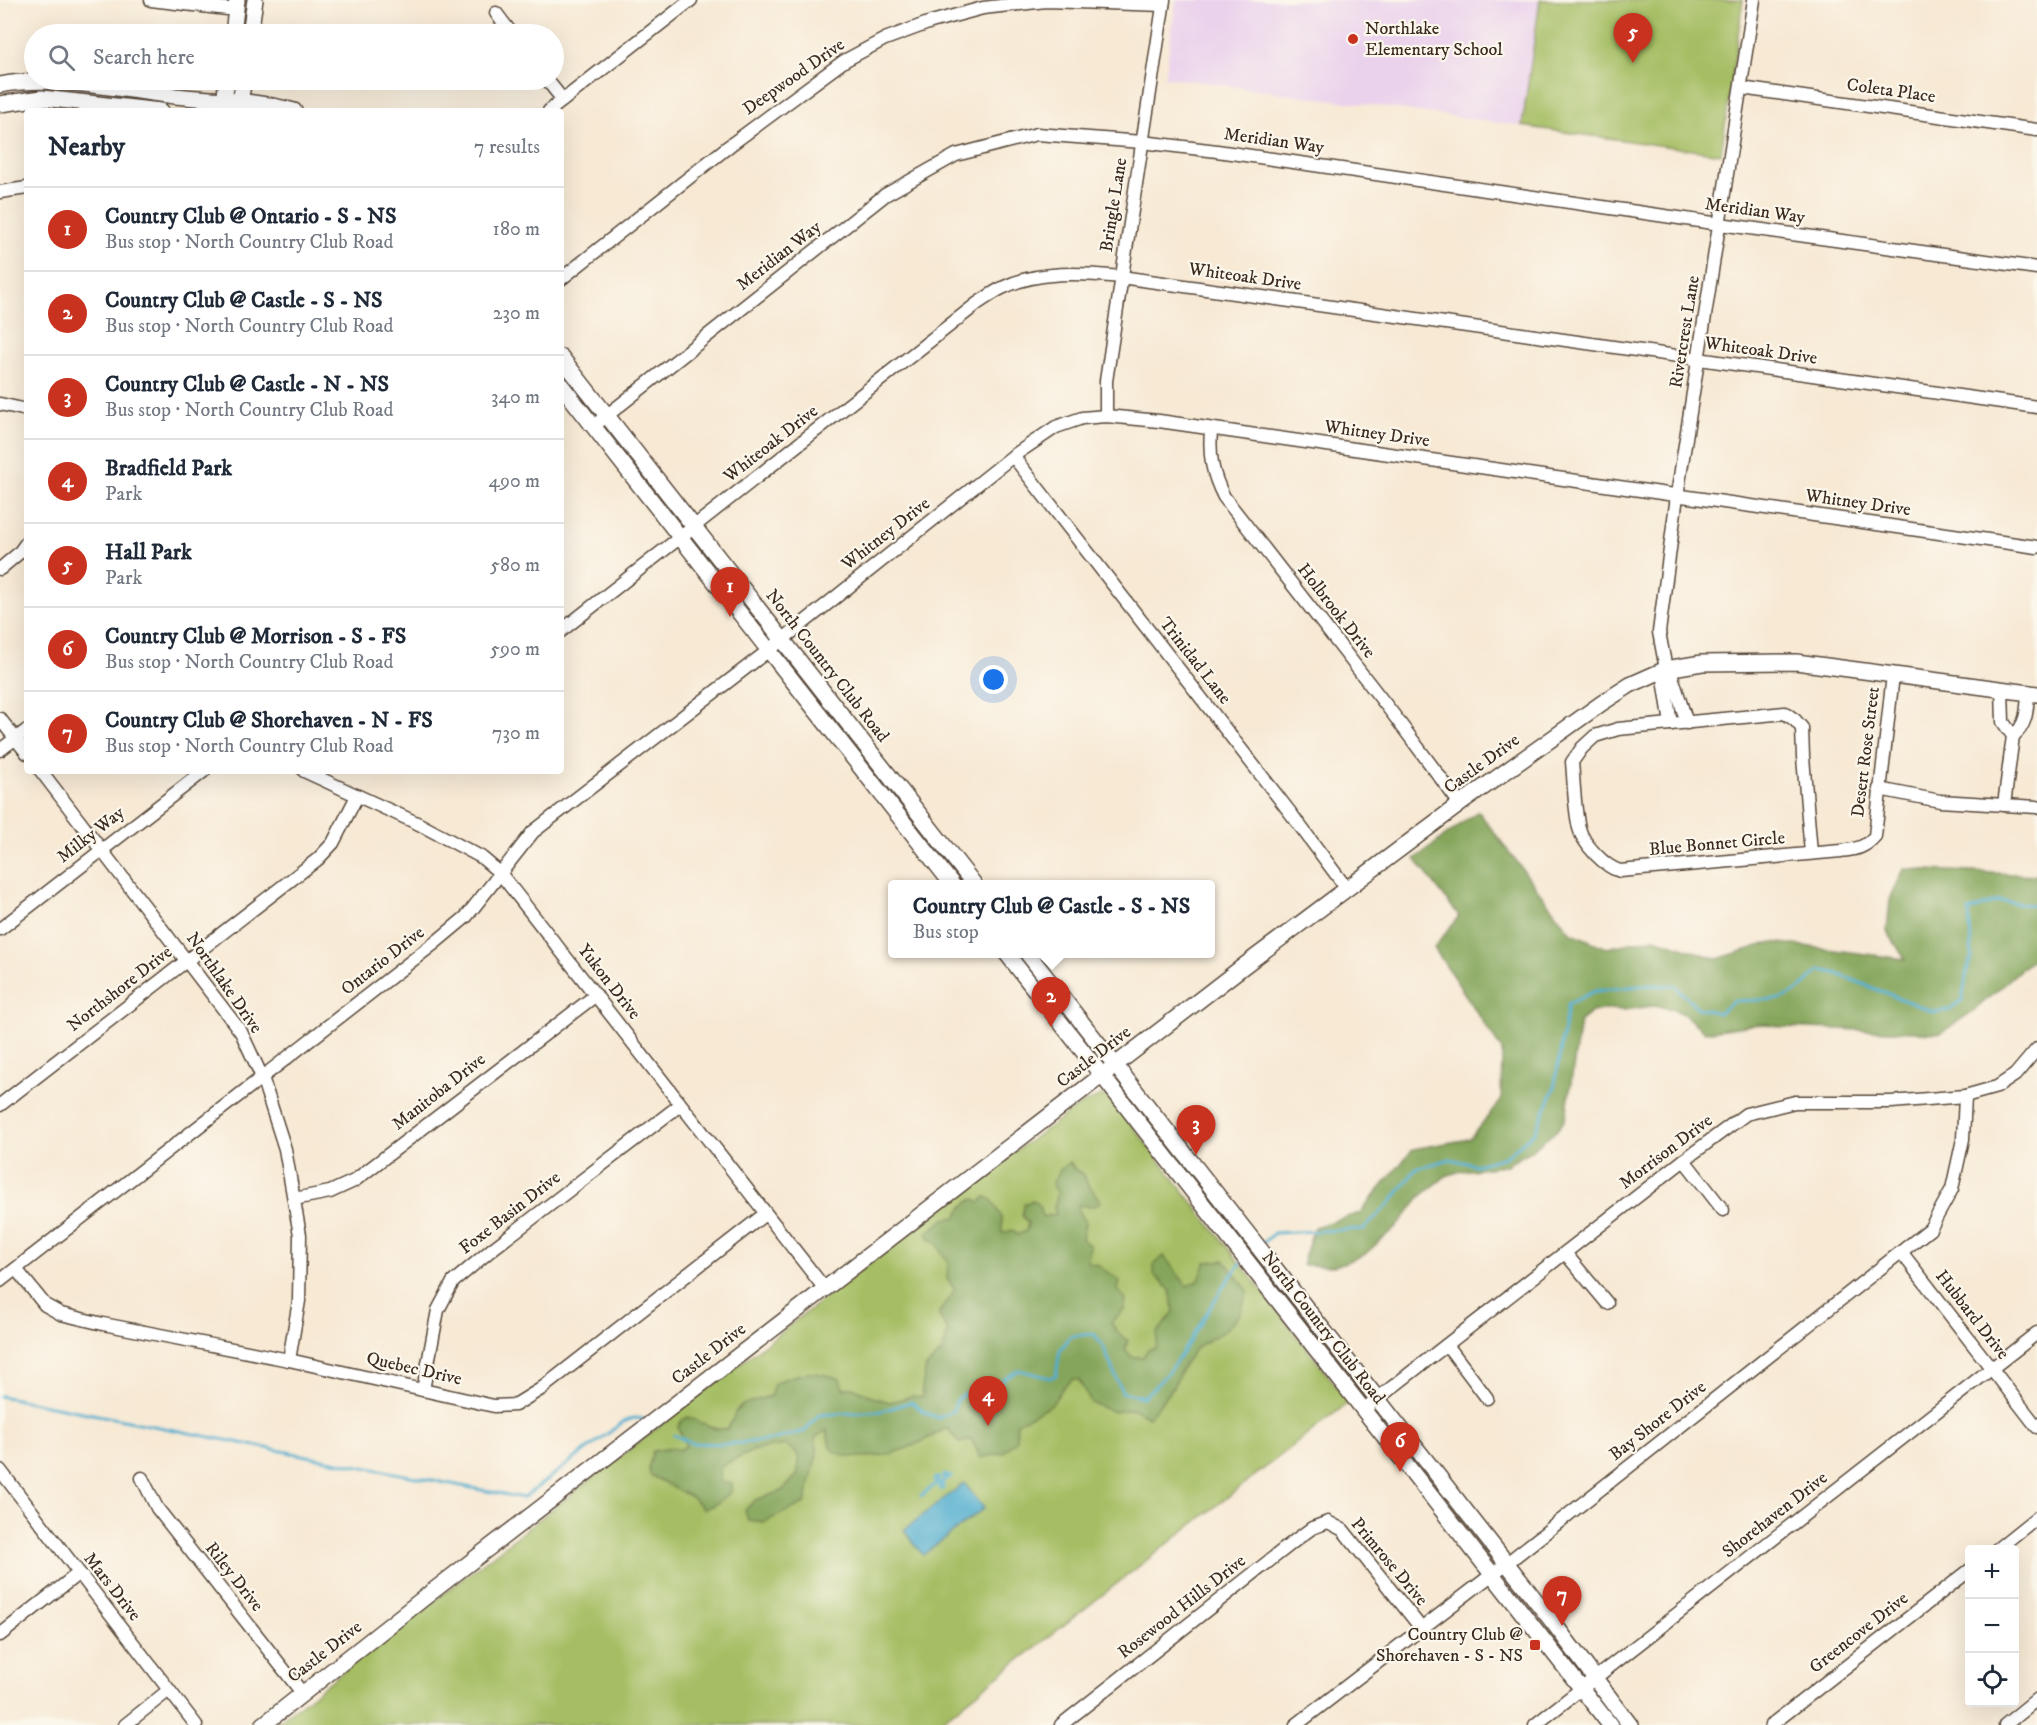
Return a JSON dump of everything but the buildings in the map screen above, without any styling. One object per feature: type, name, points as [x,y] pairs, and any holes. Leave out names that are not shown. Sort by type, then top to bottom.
[{"type":"main road","points":[[251,24],[255,0]]},
{"type":"main road","points":[[234,24],[237,5]]},
{"type":"main road","points":[[0,85],[24,82]]},
{"type":"main road","points":[[115,90],[256,108]]},
{"type":"main road","points":[[229,90],[231,106]]},
{"type":"main road","points":[[231,106],[238,90]]},
{"type":"main road","points":[[0,104],[42,98],[133,108]]},
{"type":"main road","name":"North Country Club Road","points":[[564,361],[970,880]]},
{"type":"main road","name":"North Country Club Road","points":[[564,389],[948,880]]},
{"type":"main road","name":"Castle Drive","points":[[263,1725],[1116,1064],[1460,804],[1602,703],[1630,686],[1666,669],[1702,663],[1796,662],[2033,693]]},
{"type":"main road","points":[[942,872],[956,861]]},
{"type":"main road","name":"North Country Club Road","points":[[1010,958],[1610,1725]]},
{"type":"main road","name":"North Country Club Road","points":[[1031,958],[1507,1563],[1630,1725]]},
{"type":"main road","points":[[1298,1327],[1312,1316]]},
{"type":"street","points":[[151,0],[237,5]]},
{"type":"street","points":[[553,108],[691,0]]},
{"type":"street","name":"Rivercrest Lane","points":[[1666,669],[1659,632],[1677,495],[1754,0]]},
{"type":"street","name":"Deepwood Drive","points":[[564,277],[729,146],[844,61],[885,39],[931,22],[983,8],[1046,1],[1164,3]]},
{"type":"street","name":"Bringle Lane","points":[[1106,416],[1106,381],[1164,3]]},
{"type":"street","points":[[496,13],[504,24]]},
{"type":"street","name":"Coleta Place","points":[[1741,88],[2037,130]]},
{"type":"street","points":[[556,90],[563,100]]},
{"type":"street","name":"Meridian Way","points":[[593,426],[885,195],[956,155],[1036,134],[1142,142],[1217,151],[1720,224],[2037,267]]},
{"type":"street","points":[[0,192],[24,188]]},
{"type":"street","name":"Whiteoak Drive","points":[[564,629],[978,303],[1012,283],[1047,275],[1121,277],[2037,407]]},
{"type":"street","points":[[0,404],[24,409]]},
{"type":"street","name":"Whitney Drive","points":[[769,650],[1013,456],[1056,427],[1082,418],[1106,416],[1491,468],[2037,547]]},
{"type":"street","name":"Holbrook Drive","points":[[1212,430],[1209,449],[1211,466],[1215,481],[1224,497],[1394,714],[1460,804]]},
{"type":"street","name":"Trinidad Lane","points":[[1013,456],[1347,889]]},
{"type":"street","points":[[0,569],[24,546]]},
{"type":"street","name":"Ontario Drive","points":[[0,1281],[436,942],[466,917],[533,832],[769,650]]},
{"type":"street","points":[[1666,669],[1672,676],[1687,723]]},
{"type":"street","points":[[1666,669],[1664,679],[1671,724]]},
{"type":"street","name":"Desert Rose Street","points":[[1811,853],[1861,848],[1875,836],[1893,675]]},
{"type":"street","points":[[2002,689],[2003,722],[2013,736],[2004,806]]},
{"type":"street","points":[[2013,736],[2021,730],[2033,693]]},
{"type":"street","name":"Blue Bonnet Circle","points":[[1785,713],[1796,720],[1802,728],[1811,853],[1620,871],[1609,868],[1589,846],[1579,829],[1572,762],[1582,748],[1596,736],[1605,732],[1671,724],[1785,713]]},
{"type":"street","points":[[0,719],[24,749]]},
{"type":"street","points":[[0,750],[24,732]]},
{"type":"street","name":"Northlake Drive","points":[[43,774],[241,1032],[262,1077],[285,1149],[300,1235],[299,1301],[289,1360]]},
{"type":"street","name":"Milky Way","points":[[0,928],[200,774]]},
{"type":"street","name":"Yukon Drive","points":[[310,774],[419,824],[481,857],[500,873],[825,1289]]},
{"type":"street","points":[[1879,789],[1940,801],[2037,807]]},
{"type":"street","name":"Northshore Drive","points":[[0,1105],[318,859],[333,843],[357,796]]},
{"type":"street","name":"Manitoba Drive","points":[[294,1199],[330,1192],[354,1181],[596,995]]},
{"type":"street","name":"Morrison Drive","points":[[1364,1410],[1746,1114],[1795,1102],[1891,1102],[1965,1095],[1997,1087],[2015,1075],[2037,1049]]},
{"type":"street","name":"Bay Shore Drive","points":[[1296,1725],[1507,1563],[1930,1229],[1952,1189],[1963,1139],[1965,1095]]},
{"type":"street","name":"Foxe Basin Drive","points":[[423,1390],[438,1310],[453,1282],[490,1250],[680,1105]]},
{"type":"street","points":[[1684,1160],[1723,1210]]},
{"type":"street","name":"Quebec Drive","points":[[16,1269],[45,1305],[61,1314],[289,1360],[494,1406],[515,1405],[541,1389],[765,1214]]},
{"type":"street","points":[[1566,1253],[1607,1303]]},
{"type":"street","name":"Hubbard Drive","points":[[1902,1253],[2037,1427]]},
{"type":"street","name":"Shorehaven Drive","points":[[1535,1725],[2037,1333]]},
{"type":"street","points":[[1447,1345],[1487,1398]]},
{"type":"street","name":"Mars Drive","points":[[0,1470],[196,1725]]},
{"type":"street","name":"Riley Drive","points":[[142,1478],[157,1508],[303,1694]]},
{"type":"street","points":[[2002,1545],[2037,1517]]},
{"type":"street","name":"Primrose Drive","points":[[1328,1522],[1343,1530],[1421,1628]]},
{"type":"street","name":"Rosewood Hills Drive","points":[[1061,1725],[1297,1539],[1312,1528],[1328,1522]]},
{"type":"street","points":[[0,1635],[79,1573]]},
{"type":"street","name":"Greencove Drive","points":[[1772,1725],[1965,1574]]},
{"type":"street","points":[[126,1725],[170,1690]]},
{"type":"street","points":[[2005,1725],[2037,1700]]},
{"type":"shaded area","name":"Northlake Elementary School","points":[[1176,0],[1540,0],[1522,126],[1165,77]]},
{"type":"green space","points":[[1540,0],[1743,0],[1721,154],[1522,126]]},
{"type":"green space","points":[[1478,811],[1570,932],[1606,948],[1655,938],[1717,959],[1772,942],[1905,959],[1887,931],[1890,899],[1904,869],[2037,875],[2037,955],[1976,1009],[1941,1033],[1782,1027],[1766,1024],[1705,1032],[1682,1013],[1668,1008],[1653,1006],[1592,1012],[1580,1021],[1565,1120],[1556,1131],[1531,1151],[1505,1166],[1461,1171],[1446,1176],[1420,1197],[1400,1223],[1364,1255],[1335,1266],[1302,1265],[1314,1227],[1360,1213],[1413,1149],[1469,1139],[1501,1101],[1502,1050],[1434,948],[1459,916],[1415,859]]},
{"type":"green space","points":[[1101,1096],[1109,1096],[1349,1402],[936,1725],[274,1725],[1004,1159],[1080,1105]]},
{"type":"green space","points":[[1069,1162],[1084,1175],[1101,1202],[1091,1207],[1078,1205],[1078,1210],[1085,1223],[1082,1239],[1090,1246],[1087,1262],[1097,1265],[1120,1281],[1118,1290],[1126,1300],[1124,1310],[1111,1322],[1117,1332],[1128,1340],[1125,1349],[1132,1357],[1143,1357],[1147,1350],[1156,1347],[1157,1333],[1174,1312],[1170,1290],[1154,1275],[1154,1265],[1164,1256],[1187,1286],[1199,1280],[1206,1262],[1224,1260],[1248,1291],[1240,1314],[1224,1331],[1197,1347],[1185,1363],[1173,1387],[1149,1417],[1133,1409],[1114,1412],[1091,1403],[1079,1380],[1073,1379],[1064,1386],[1052,1404],[1017,1423],[1016,1441],[1003,1453],[981,1458],[971,1439],[959,1443],[947,1428],[904,1449],[870,1457],[846,1456],[834,1451],[829,1444],[827,1430],[815,1438],[817,1455],[805,1503],[764,1522],[748,1520],[745,1510],[755,1500],[782,1491],[798,1474],[798,1455],[786,1445],[755,1450],[721,1466],[720,1481],[732,1483],[731,1492],[716,1504],[703,1509],[693,1498],[650,1475],[649,1466],[653,1451],[672,1448],[679,1450],[686,1446],[678,1427],[682,1420],[688,1417],[716,1429],[727,1429],[739,1407],[771,1395],[774,1384],[791,1376],[814,1373],[831,1376],[840,1379],[843,1389],[853,1387],[875,1398],[890,1402],[912,1396],[923,1397],[922,1388],[926,1367],[943,1351],[948,1331],[938,1314],[955,1290],[947,1279],[948,1263],[936,1242],[930,1239],[927,1233],[945,1219],[957,1217],[969,1202],[975,1199],[980,1202],[986,1197],[992,1200],[1002,1218],[1002,1233],[1013,1230],[1017,1235],[1026,1231],[1028,1223],[1022,1215],[1024,1204],[1033,1200],[1040,1206],[1043,1217],[1056,1214],[1054,1208],[1058,1193],[1052,1184],[1060,1170]]},
{"type":"water","points":[[964,1483],[984,1508],[923,1555],[904,1530]]},
{"type":"waterway","points":[[1261,1245],[1274,1233],[1364,1229],[1392,1201],[1416,1169],[1450,1159],[1476,1165],[1505,1157],[1535,1132],[1554,1089],[1568,1004],[1595,991],[1648,985],[1675,986],[1698,1008],[1719,1013],[1734,1001],[1781,999],[1798,991],[1820,970],[1835,973],[1934,1012],[1950,1010],[1962,1000],[1968,965],[1972,957],[1969,911],[1999,901],[2037,906]]},
{"type":"waterway","points":[[674,1435],[691,1443],[729,1444],[771,1440],[805,1431],[819,1415],[882,1411],[911,1402],[926,1413],[939,1418],[953,1411],[957,1399],[966,1393],[984,1396],[1019,1370],[1050,1378],[1056,1375],[1060,1350],[1071,1336],[1094,1334],[1103,1346],[1122,1392],[1143,1397],[1172,1367],[1230,1277],[1243,1261]]},
{"type":"waterway","points":[[0,1396],[523,1498],[623,1422],[634,1418],[644,1419]]},
{"type":"waterway","points":[[947,1478],[946,1475],[943,1476],[945,1480],[951,1476]]},
{"type":"waterway","points":[[921,1496],[936,1484],[938,1482],[939,1478],[935,1478],[934,1481],[936,1483],[937,1483],[938,1483],[940,1484],[943,1485],[943,1489],[940,1489],[939,1485],[940,1484],[941,1484],[947,1478]]},
{"type":"place","name":"Northlake Elementary School","points":[[1353,39]]},
{"type":"place","name":"Hall Park","points":[[1633,63]]},
{"type":"place","name":"Country Club @ Ontario - S - NS","points":[[730,617]]},
{"type":"place","name":"Country Club @ Castle - S - NS","points":[[1051,1027]]},
{"type":"place","name":"Country Club @ Castle - N - NS","points":[[1196,1155]]},
{"type":"place","name":"Bradfield Park","points":[[988,1426]]},
{"type":"place","name":"Country Club @ Morrison - S - FS","points":[[1400,1472]]},
{"type":"place","name":"Country Club @ Shorehaven - N - FS","points":[[1562,1626]]},
{"type":"place","name":"Country Club @ Shorehaven - S - NS","points":[[1535,1645]]}]
